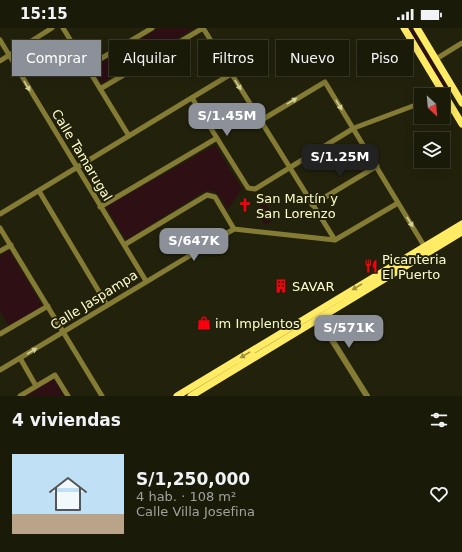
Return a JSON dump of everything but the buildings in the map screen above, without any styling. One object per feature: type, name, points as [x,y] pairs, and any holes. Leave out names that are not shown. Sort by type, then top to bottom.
[{"type":"main road","points":[[404,28],[439,88]]},
{"type":"main road","points":[[417,28],[462,103]]},
{"type":"main road","points":[[450,106],[462,124]]},
{"type":"main road","points":[[426,250],[462,224]]},
{"type":"main road","points":[[191,396],[317,316],[426,250],[462,232]]},
{"type":"main road","points":[[177,396],[317,316]]},
{"type":"street","points":[[0,61],[52,28]]},
{"type":"street","points":[[63,28],[71,40]]},
{"type":"street","points":[[101,58],[152,28]]},
{"type":"street","points":[[100,89],[203,28],[210,40]]},
{"type":"street","name":"Calle Tamarugal","points":[[0,40],[146,281]]},
{"type":"street","points":[[436,59],[462,43]]},
{"type":"street","points":[[93,76],[129,136]]},
{"type":"street","points":[[0,214],[228,76]]},
{"type":"street","points":[[232,76],[335,240]]},
{"type":"street","points":[[260,121],[324,82],[354,128],[426,250]]},
{"type":"street","points":[[192,98],[248,188],[255,189],[354,128],[414,106]]},
{"type":"street","points":[[100,207],[217,138]]},
{"type":"street","points":[[312,205],[376,166]]},
{"type":"street","points":[[39,191],[107,305]]},
{"type":"street","points":[[124,245],[207,195],[215,196],[234,229],[335,240],[398,203]]},
{"type":"street","points":[[0,228],[102,396]]},
{"type":"street","name":"Calle Jaspampa","points":[[0,370],[234,229]]},
{"type":"street","points":[[0,252],[11,245]]},
{"type":"street","points":[[0,334],[48,306]]},
{"type":"street","points":[[317,316],[367,396]]},
{"type":"street","points":[[20,358],[36,386]]},
{"type":"street","points":[[20,396],[55,375],[68,396]]},
{"type":"shaded area","points":[[159,28],[195,28],[174,40],[139,40]]},
{"type":"shaded area","points":[[407,28],[412,28],[448,87],[443,88]]},
{"type":"shaded area","points":[[109,58],[109,76],[113,76],[101,83],[97,76],[101,76],[101,63]]},
{"type":"shaded area","points":[[215,145],[242,189],[227,210],[221,198],[216,193],[212,191],[203,192],[126,240],[106,207]]},
{"type":"shaded area","points":[[265,203],[275,219],[265,225],[255,209]]},
{"type":"shaded area","points":[[9,250],[43,307],[9,326],[0,311],[0,256]]},
{"type":"shaded area","points":[[53,378],[64,396],[23,396]]},
{"type":"place","name":"San Martín y San Lorenzo","points":[[245,205]]},
{"type":"place","name":"Picanteria El Puerto","points":[[371,266]]},
{"type":"place","name":"SAVAR","points":[[281,286]]},
{"type":"place","name":"im Implentos","points":[[204,323]]}]
